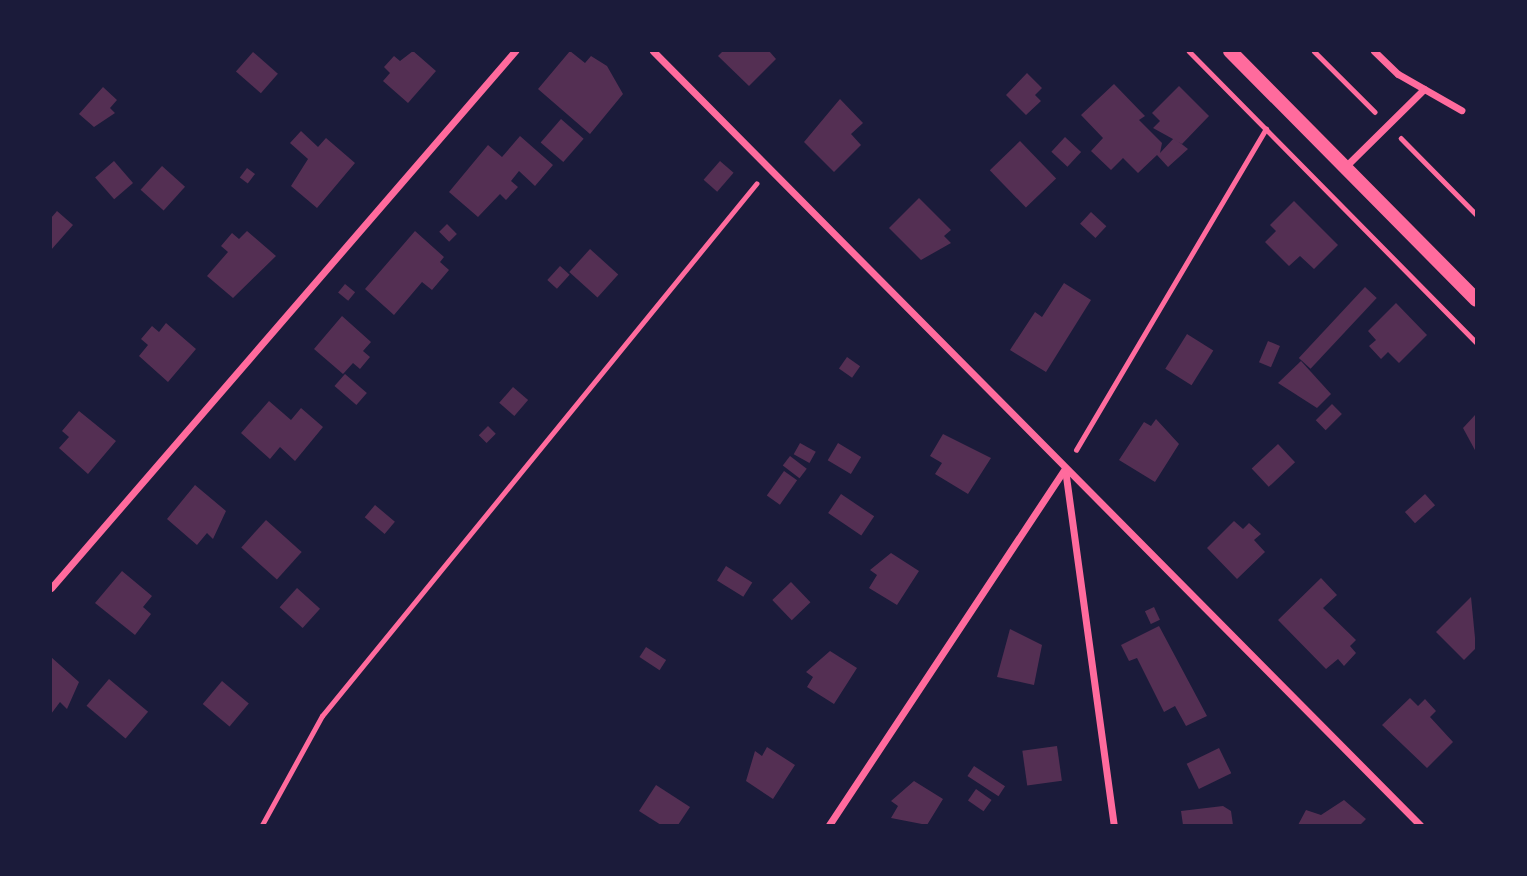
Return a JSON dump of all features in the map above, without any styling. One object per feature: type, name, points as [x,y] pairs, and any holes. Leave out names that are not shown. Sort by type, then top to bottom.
[{"type":"main road","points":[[1230,51],[1476,300]]},
{"type":"street","points":[[51,588],[515,51]]},
{"type":"street","points":[[653,51],[1420,825]]},
{"type":"street","points":[[1374,51],[1424,89],[1461,110]]},
{"type":"street","points":[[1345,168],[1424,89]]},
{"type":"street","points":[[830,825],[1065,468]]},
{"type":"street","points":[[1065,468],[1114,825]]},
{"type":"path","points":[[1189,51],[1476,342]]},
{"type":"path","points":[[1065,468],[1266,128]]},
{"type":"path","points":[[262,825],[322,716],[769,167]]},
{"type":"building","points":[[413,51],[436,71],[408,103],[383,81],[390,73],[384,67],[394,56],[400,61]]},
{"type":"building","points":[[570,51],[585,63],[591,56],[607,66],[623,94],[590,134],[538,89]]},
{"type":"building","points":[[723,51],[769,51],[776,59],[749,86],[718,56]]},
{"type":"building","points":[[253,52],[278,74],[261,93],[236,72]]},
{"type":"building","points":[[1027,73],[1042,88],[1035,95],[1041,101],[1026,115],[1006,95]]},
{"type":"building","points":[[1114,84],[1145,116],[1139,120],[1162,143],[1160,153],[1174,138],[1188,149],[1168,167],[1157,155],[1138,173],[1123,158],[1111,170],[1091,151],[1103,138],[1081,115]]},
{"type":"building","points":[[1179,86],[1209,116],[1182,144],[1153,128],[1160,121],[1152,113]]},
{"type":"building","points":[[103,87],[117,100],[110,108],[115,113],[94,127],[79,114]]},
{"type":"building","points":[[840,99],[863,123],[851,134],[861,145],[834,172],[804,142]]},
{"type":"building","points":[[561,119],[584,139],[563,162],[541,142]]},
{"type":"building","points":[[301,131],[318,147],[326,138],[355,163],[317,208],[291,186],[308,159],[290,143]]},
{"type":"building","points":[[520,136],[553,165],[535,186],[519,171],[511,181],[518,187],[506,200],[500,194],[478,217],[449,192],[488,145],[502,157]]},
{"type":"building","points":[[1065,137],[1081,152],[1067,167],[1051,152]]},
{"type":"building","points":[[1020,141],[1056,178],[1026,208],[990,170]]},
{"type":"building","points":[[114,161],[133,183],[114,199],[95,177]]},
{"type":"building","points":[[720,161],[734,173],[717,192],[704,180]]},
{"type":"building","points":[[162,166],[185,187],[164,211],[141,190]]},
{"type":"building","points":[[247,168],[255,174],[248,184],[240,178]]},
{"type":"building","points":[[919,198],[951,230],[944,236],[951,243],[921,260],[889,228]]},
{"type":"building","points":[[1294,201],[1338,245],[1314,269],[1300,256],[1289,266],[1265,242],[1276,231],[1270,225]]},
{"type":"building","points":[[57,211],[73,225],[51,250],[51,218]]},
{"type":"building","points":[[1091,212],[1106,226],[1095,238],[1080,224]]},
{"type":"building","points":[[447,224],[457,234],[449,242],[439,232]]},
{"type":"building","points":[[247,231],[276,256],[233,298],[207,276],[228,252],[221,246],[232,233],[239,239]]},
{"type":"building","points":[[415,231],[444,257],[440,262],[449,270],[432,290],[422,282],[394,315],[365,289]]},
{"type":"building","points":[[590,249],[618,274],[597,297],[569,272]]},
{"type":"building","points":[[560,266],[570,275],[557,289],[547,280]]},
{"type":"building","points":[[1064,283],[1091,300],[1046,372],[1010,350],[1035,312],[1042,317]]},
{"type":"building","points":[[345,284],[355,292],[348,301],[338,293]]},
{"type":"building","points":[[1365,287],[1377,298],[1311,369],[1299,358]]},
{"type":"building","points":[[1396,303],[1427,335],[1399,363],[1388,352],[1381,359],[1369,346],[1376,340],[1368,331]]},
{"type":"building","points":[[342,316],[371,342],[363,351],[370,357],[360,369],[353,363],[343,374],[314,349]]},
{"type":"building","points":[[166,323],[196,349],[168,382],[139,356],[148,345],[141,339],[152,326],[159,332]]},
{"type":"building","points":[[1187,334],[1213,350],[1192,385],[1165,369]]},
{"type":"building","points":[[1268,341],[1280,346],[1271,367],[1259,362]]},
{"type":"building","points":[[847,357],[860,366],[852,378],[839,368]]},
{"type":"building","points":[[1301,361],[1331,394],[1317,408],[1278,383]]},
{"type":"building","points":[[345,374],[367,393],[356,405],[335,386]]},
{"type":"building","points":[[513,387],[528,400],[514,416],[499,403]]},
{"type":"building","points":[[269,401],[291,420],[301,408],[323,427],[295,461],[280,447],[270,459],[241,433]]},
{"type":"building","points":[[1332,404],[1342,414],[1326,430],[1316,420]]},
{"type":"building","points":[[79,411],[116,441],[88,474],[59,448],[69,437],[62,431]]},
{"type":"building","points":[[1476,414],[1476,452],[1463,428]]},
{"type":"building","points":[[1156,419],[1179,444],[1155,482],[1119,460],[1144,422],[1151,426]]},
{"type":"building","points":[[488,426],[496,434],[487,443],[479,435]]},
{"type":"building","points":[[943,434],[991,458],[968,494],[935,474],[942,463],[930,456]]},
{"type":"building","points":[[800,443],[816,452],[809,463],[794,454]]},
{"type":"building","points":[[838,443],[861,457],[851,474],[828,460]]},
{"type":"building","points":[[1278,444],[1295,462],[1269,487],[1252,469]]},
{"type":"building","points":[[790,456],[807,469],[800,478],[783,466]]},
{"type":"building","points":[[784,471],[797,480],[780,505],[767,496]]},
{"type":"building","points":[[195,485],[226,511],[213,539],[207,533],[197,545],[167,519]]},
{"type":"building","points":[[841,494],[874,516],[861,535],[828,513]]},
{"type":"building","points":[[1425,494],[1435,505],[1415,523],[1405,512]]},
{"type":"building","points":[[375,505],[395,522],[385,534],[365,517]]},
{"type":"building","points":[[266,520],[302,552],[277,580],[241,547]]},
{"type":"building","points":[[1234,521],[1243,529],[1249,523],[1261,534],[1254,540],[1265,552],[1237,579],[1207,548]]},
{"type":"building","points":[[891,553],[919,571],[897,605],[869,588],[877,575],[870,570]]},
{"type":"building","points":[[726,566],[752,582],[743,597],[717,580]]},
{"type":"building","points":[[122,571],[152,596],[143,607],[151,614],[135,635],[95,603]]},
{"type":"building","points":[[1321,578],[1337,595],[1323,608],[1356,640],[1350,646],[1356,653],[1344,666],[1338,659],[1326,669],[1278,620]]},
{"type":"building","points":[[791,582],[810,602],[792,620],[772,600]]},
{"type":"building","points":[[297,588],[320,609],[303,628],[280,607]]},
{"type":"building","points":[[1471,597],[1476,648],[1464,660],[1436,632]]},
{"type":"building","points":[[1154,607],[1160,620],[1151,624],[1145,611]]},
{"type":"building","points":[[1159,626],[1207,716],[1186,726],[1175,706],[1164,712],[1137,658],[1129,661],[1121,645]]},
{"type":"building","points":[[1010,629],[1042,645],[1034,685],[997,677]]},
{"type":"building","points":[[646,647],[666,660],[660,670],[639,657]]},
{"type":"building","points":[[830,651],[857,668],[834,704],[807,687],[813,677],[806,672]]},
{"type":"building","points":[[51,657],[79,682],[67,709],[60,702],[51,714]]},
{"type":"building","points":[[109,679],[148,712],[126,739],[87,706]]},
{"type":"building","points":[[222,681],[249,703],[230,726],[203,704]]},
{"type":"building","points":[[1410,698],[1418,706],[1425,699],[1436,711],[1430,717],[1453,742],[1427,768],[1382,725]]},
{"type":"building","points":[[1057,746],[1062,781],[1027,786],[1022,751]]},
{"type":"building","points":[[767,747],[795,765],[773,799],[746,781],[755,751],[762,756]]},
{"type":"building","points":[[1219,748],[1231,773],[1199,789],[1187,764]]},
{"type":"building","points":[[974,766],[1005,786],[998,796],[967,776]]},
{"type":"building","points":[[914,781],[943,799],[927,825],[891,818],[898,806],[891,801]]},
{"type":"building","points":[[656,785],[690,807],[678,825],[661,825],[639,811]]},
{"type":"building","points":[[976,789],[992,800],[984,811],[968,800]]},
{"type":"building","points":[[1344,800],[1366,819],[1360,825],[1298,825],[1306,810],[1321,815]]},
{"type":"building","points":[[1223,806],[1231,811],[1233,825],[1183,825],[1181,811]]}]
